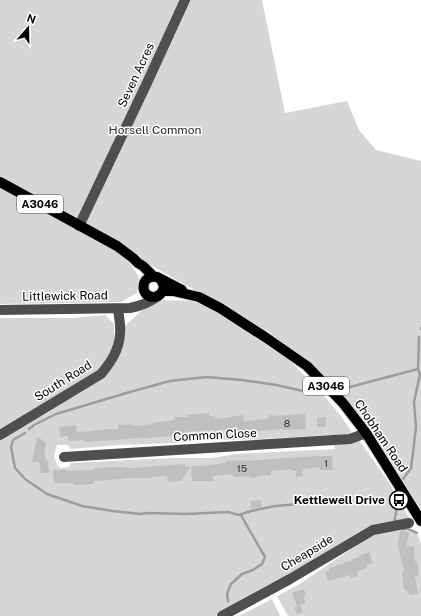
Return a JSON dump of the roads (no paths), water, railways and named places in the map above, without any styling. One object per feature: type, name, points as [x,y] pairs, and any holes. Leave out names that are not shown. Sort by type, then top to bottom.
[{"type":"main road","name":"Chobham Road","points":[[0,182],[117,246],[157,278],[220,308],[307,366],[343,403],[366,433],[421,521]]},
{"type":"main road","points":[[138,263],[142,277],[144,287],[146,294],[150,297],[160,293],[164,287],[163,283],[157,278],[148,278],[144,287]]},
{"type":"main road","name":"Chobham Road","points":[[160,293],[190,294]]},
{"type":"street","name":"Seven Acres","points":[[79,226],[185,0]]},
{"type":"street","points":[[130,308],[138,300],[144,287]]},
{"type":"street","name":"Littlewick Road","points":[[0,310],[130,308],[154,300],[160,293]]},
{"type":"street","name":"South Road","points":[[0,436],[101,374],[110,364],[119,342],[120,333],[118,309]]},
{"type":"street","name":"Common Close","points":[[64,457],[350,440],[366,433]]},
{"type":"street","name":"Cheapside","points":[[222,616],[292,578],[373,530],[409,523]]},
{"type":"waterway","points":[[403,479],[411,468],[416,427],[414,402],[420,374],[418,369],[419,337]]},
{"type":"waterway","points":[[342,389],[418,369]]},
{"type":"waterway","points":[[29,429],[56,414],[170,381],[206,377],[242,380],[303,391]]},
{"type":"waterway","points":[[25,433],[13,440],[11,447],[15,468],[25,479],[47,494],[82,506],[140,514],[228,512],[239,515],[275,506],[299,504],[318,496]]},
{"type":"waterway","points":[[395,523],[398,501]]},
{"type":"waterway","points":[[228,601],[227,594],[231,584],[242,574],[253,570],[262,564],[265,557],[241,515]]},
{"type":"waterway","points":[[402,529],[408,529],[417,533]]},
{"type":"place","name":"Kettlewell Drive","points":[[399,500]]},
{"type":"park label","name":"Horsell Common","points":[[155,130]]}]
